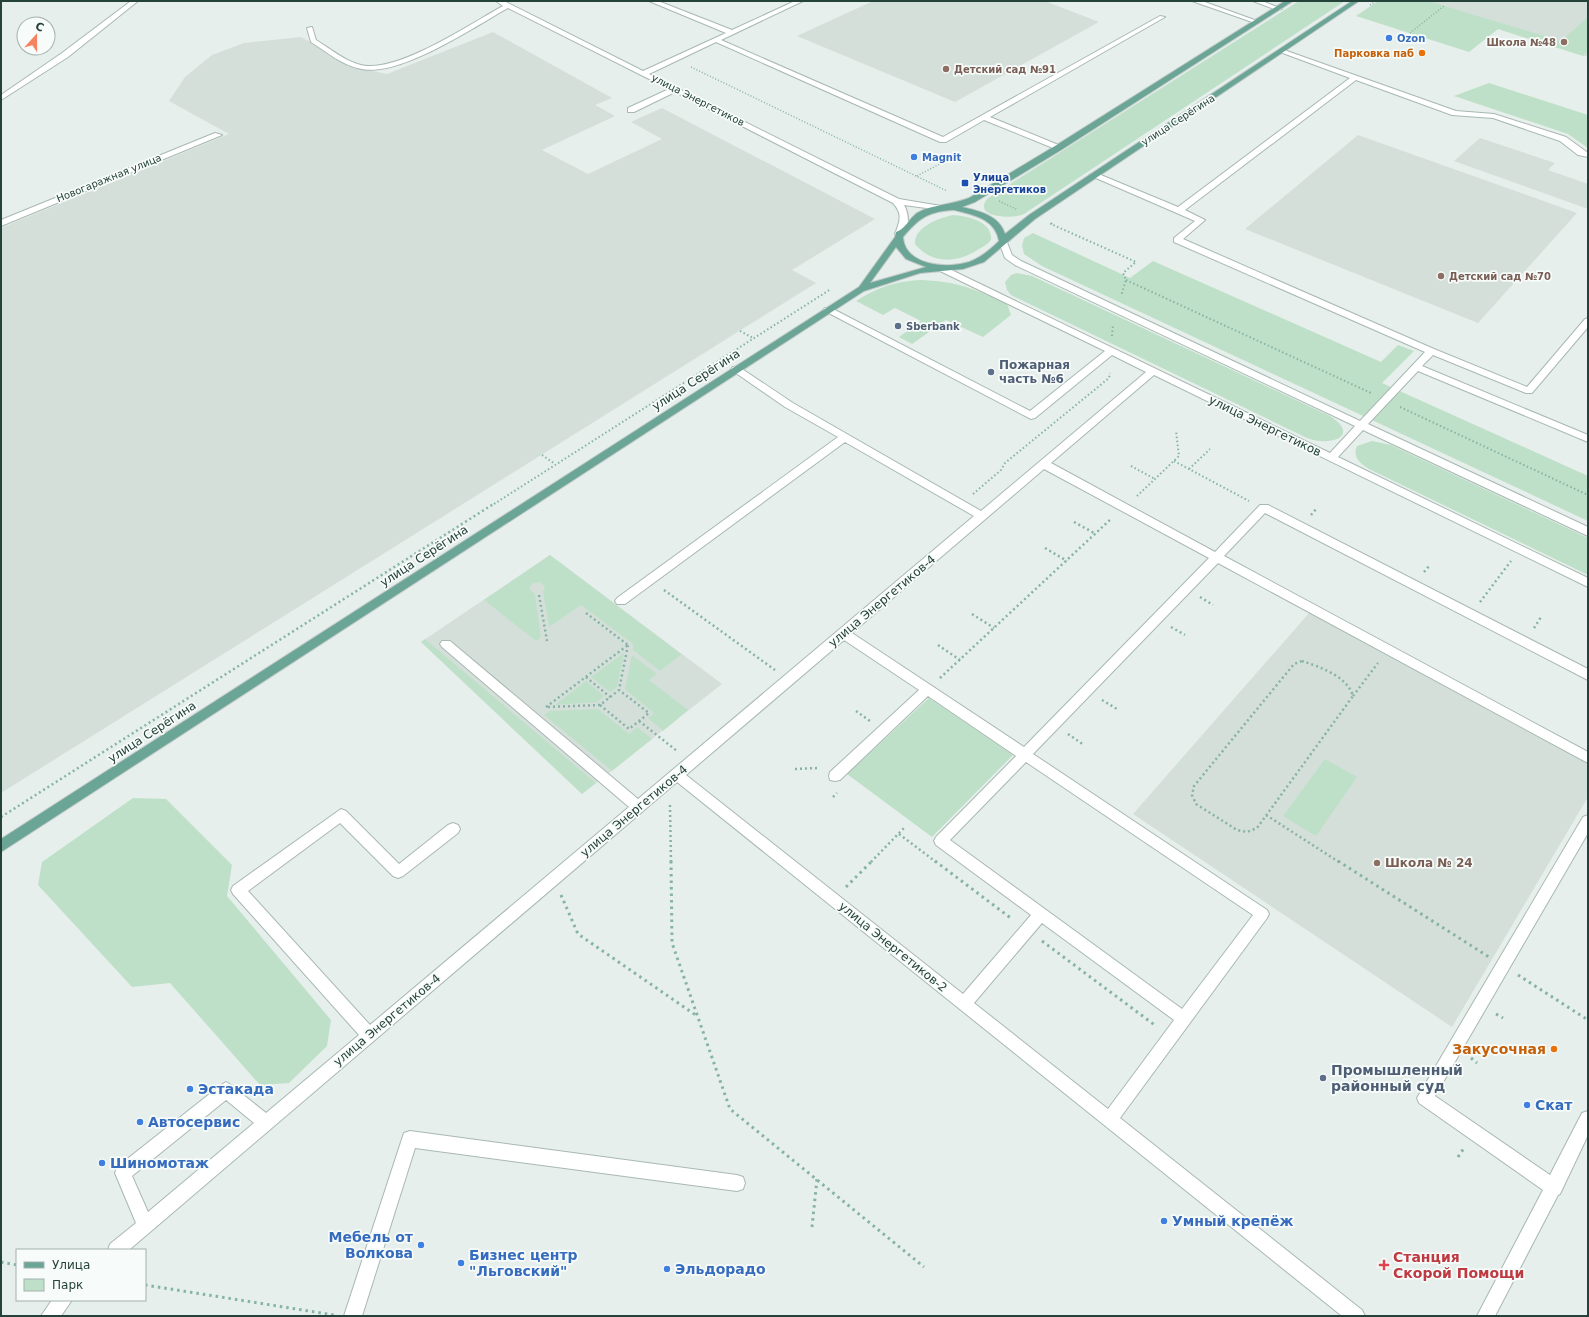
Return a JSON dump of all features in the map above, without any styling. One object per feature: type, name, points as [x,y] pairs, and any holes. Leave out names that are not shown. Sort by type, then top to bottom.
[{"type":"main road","points":[[861,289],[885,260],[899,234],[917,217],[941,208],[959,205],[972,200],[1058,148],[1290,1]]},
{"type":"main road","name":"улица Серёгина","points":[[1,846],[861,289],[919,271],[973,263],[987,256],[1010,234],[1032,217],[1356,1]]},
{"type":"main road","points":[[941,208],[970,210],[998,223],[1002,232],[1003,242]]},
{"type":"main road","points":[[899,234],[899,246],[906,256],[923,264],[941,268]]},
{"type":"street","points":[[1,98],[65,55],[135,1]]},
{"type":"street","points":[[652,1],[731,32]]},
{"type":"street","points":[[779,1],[790,6]]},
{"type":"street","points":[[644,73],[800,1]]},
{"type":"street","points":[[1195,1],[1257,22]]},
{"type":"street","points":[[1256,1],[1279,8]]},
{"type":"street","points":[[310,28],[313,41],[354,65],[367,68],[381,68],[424,51],[502,2]]},
{"type":"street","name":"улица Энергетиков","points":[[502,2],[896,201],[941,208]]},
{"type":"street","points":[[716,40],[943,140],[1162,17]]},
{"type":"street","points":[[1282,51],[1455,113],[1494,116],[1563,139],[1581,153],[1588,155]]},
{"type":"street","points":[[1178,210],[1355,77]]},
{"type":"street","points":[[631,110],[676,89]]},
{"type":"street","points":[[983,117],[1058,148]]},
{"type":"street","name":"Новогаражная улица","points":[[1,223],[218,135]]},
{"type":"street","points":[[1093,175],[1201,220],[1177,240],[1431,351],[1529,391],[1588,321]]},
{"type":"street","points":[[896,201],[903,208],[905,214],[899,234]]},
{"type":"street","points":[[1003,242],[1008,256],[1018,263],[1588,532]]},
{"type":"street","name":"улица Энергетиков","points":[[941,268],[1111,347],[1153,371],[1588,583]]},
{"type":"street","points":[[828,310],[1031,416],[1111,347]]},
{"type":"street","points":[[1331,458],[1431,351]]},
{"type":"street","points":[[1416,366],[1588,439]]},
{"type":"street","points":[[736,369],[775,394],[789,405],[982,516]]},
{"type":"street","name":"улица Энергетиков-4","points":[[117,1249],[1153,371]]},
{"type":"street","points":[[621,602],[845,437]]},
{"type":"street","points":[[1044,464],[1588,758]]},
{"type":"street","points":[[1184,1019],[940,841],[1264,508],[1588,675]]},
{"type":"street","points":[[843,633],[1262,914],[1109,1120]]},
{"type":"street","points":[[446,644],[638,807]]},
{"type":"street","points":[[834,776],[927,690]]},
{"type":"street","name":"улица Энергетиков-2","points":[[677,775],[1356,1316]]},
{"type":"street","points":[[369,1035],[238,890],[340,815],[398,872],[453,829]]},
{"type":"street","points":[[1554,1188],[1425,1098],[1588,821]]},
{"type":"street","points":[[964,1004],[1041,914]]},
{"type":"street","points":[[145,1225],[123,1173],[226,1090],[266,1123]]},
{"type":"street","points":[[1486,1316],[1554,1188],[1588,1119]]},
{"type":"street","points":[[353,1316],[410,1139],[738,1183]]},
{"type":"street","points":[[50,1316],[62,1301]]},
{"type":"path","points":[[1366,8],[1376,1]]},
{"type":"path","points":[[1410,33],[1444,6]]},
{"type":"path","points":[[674,59],[952,194]]},
{"type":"path","points":[[917,176],[949,159],[926,148],[943,140]]},
{"type":"path","points":[[998,201],[1025,213]]},
{"type":"path","points":[[1057,220],[1051,224],[1136,262],[1123,273],[1126,280],[1119,302]]},
{"type":"path","points":[[1126,280],[1588,495]]},
{"type":"path","points":[[1,817],[831,289]]},
{"type":"path","points":[[1111,347],[1114,322]]},
{"type":"path","points":[[740,331],[753,338]]},
{"type":"path","points":[[972,494],[1001,470],[1005,463],[1109,378],[1110,370]]},
{"type":"path","points":[[927,690],[1179,456],[1176,431]]},
{"type":"path","points":[[1189,469],[1210,449]]},
{"type":"path","points":[[542,455],[555,464]]},
{"type":"path","points":[[1174,461],[1264,508]]},
{"type":"path","points":[[1131,466],[1155,479]]},
{"type":"path","points":[[1074,522],[1096,534]]},
{"type":"path","points":[[1045,548],[1067,560]]},
{"type":"path","points":[[1471,615],[1519,549]]},
{"type":"path","points":[[650,580],[789,680]]},
{"type":"path","points":[[539,595],[547,641]]},
{"type":"path","points":[[586,613],[628,645]]},
{"type":"path","points":[[972,614],[994,628]]},
{"type":"path","points":[[532,717],[628,645]]},
{"type":"path","points":[[545,708],[600,705],[619,690],[628,645]]},
{"type":"path","points":[[938,645],[960,660]]},
{"type":"path","points":[[1353,696],[1353,689],[1347,683],[1312,664],[1302,661],[1294,664],[1194,786],[1192,795],[1196,804],[1237,830],[1247,832],[1257,828],[1388,650]]},
{"type":"path","points":[[586,677],[610,697]]},
{"type":"path","points":[[600,705],[629,729],[649,713],[619,690]]},
{"type":"path","points":[[639,721],[691,762]]},
{"type":"path","points":[[795,769],[824,768],[834,776]]},
{"type":"path","points":[[677,775],[669,807],[672,944],[730,1109],[924,1266]]},
{"type":"path","points":[[1266,815],[1588,1020]]},
{"type":"path","points":[[833,900],[905,828]]},
{"type":"path","points":[[554,879],[578,934],[697,1016]]},
{"type":"path","points":[[812,1227],[817,1179]]},
{"type":"path","points":[[1,1262],[16,1265]]},
{"type":"path","points":[[146,1285],[341,1316]]},
{"type":"shaded area","name":"Детский сад №91","points":[[873,1],[1045,1],[1099,22],[955,102],[797,36]]},
{"type":"shaded area","name":"Школа №48","points":[[1407,1],[1588,1],[1588,57],[1498,29]]},
{"type":"shaded area","points":[[493,32],[612,98],[595,105],[615,116],[542,150],[588,174],[662,139],[631,122],[662,108],[875,219],[792,270],[816,283],[1,793],[1,228],[229,134],[169,101],[185,77],[212,55],[244,43],[301,37],[358,68],[387,74]]},
{"type":"shaded area","name":"Детский сад №70","points":[[1358,135],[1577,213],[1478,323],[1245,229]]},
{"type":"shaded area","points":[[1480,138],[1555,163],[1548,170],[1588,184],[1588,209],[1454,161]]},
{"type":"shaded area","points":[[550,555],[722,684],[582,794],[421,642]]},
{"type":"shaded area","name":"Школа № 24","points":[[1310,612],[1588,764],[1588,797],[1452,1027],[1133,814]]},
{"type":"green space","points":[[1299,1],[1345,1],[1024,214],[1002,217],[988,213],[985,209],[984,204],[988,198]]},
{"type":"green space","points":[[1378,1],[1428,1],[1561,41],[1588,17],[1588,51],[1583,56],[1498,29],[1469,52],[1356,16]]},
{"type":"green space","points":[[1489,83],[1588,115],[1588,148],[1568,134],[1454,96]]},
{"type":"green space","points":[[953,215],[972,218],[984,224],[991,234],[991,240],[986,245],[971,254],[946,260],[929,256],[915,244],[919,233],[928,224],[941,218]]},
{"type":"green space","points":[[1033,233],[1130,278],[1153,261],[1381,362],[1398,345],[1414,351],[1382,383],[1588,476],[1588,521],[1042,266],[1024,254],[1022,246],[1024,238]]},
{"type":"green space","points":[[1017,273],[1032,276],[1330,416],[1339,423],[1343,429],[1343,434],[1339,438],[1325,441],[1307,438],[1011,295],[1007,290],[1005,282],[1011,275]]},
{"type":"green space","points":[[920,280],[944,282],[973,289],[1005,303],[1008,306],[1011,315],[983,337],[946,320],[912,344],[899,337],[921,321],[895,308],[883,315],[856,301],[871,292],[886,286]]},
{"type":"green space","points":[[1372,441],[1391,445],[1588,538],[1588,575],[1369,469],[1356,457],[1356,450],[1357,446]]},
{"type":"green space","points":[[550,555],[682,654],[660,671],[633,650],[633,644],[581,605],[549,627],[543,592],[545,586],[539,582],[532,584],[529,589],[535,594],[541,637],[536,641],[484,600]]},
{"type":"green space","points":[[425,639],[596,783],[582,794],[421,642]]},
{"type":"green space","points":[[624,653],[617,687],[610,692],[591,677]]},
{"type":"green space","points":[[632,655],[657,674],[649,680],[688,710],[663,731],[648,718],[654,713],[625,689]]},
{"type":"green space","points":[[586,681],[604,696],[597,702],[555,705]]},
{"type":"green space","points":[[929,698],[1013,755],[932,837],[847,774]]},
{"type":"green space","points":[[598,709],[629,734],[637,727],[652,739],[612,771],[544,715],[550,711]]},
{"type":"green space","points":[[1325,759],[1357,777],[1316,836],[1283,816]]},
{"type":"green space","points":[[133,798],[166,799],[232,865],[227,896],[331,1020],[327,1046],[289,1083],[260,1085],[170,983],[132,987],[38,885],[42,862]]},
{"type":"place","name":"Ozon","points":[[1389,38]]},
{"type":"place","name":"Школа №48","points":[[1564,42]]},
{"type":"place","name":"Парковка паб","points":[[1422,53]]},
{"type":"place","name":"Детский сад №91","points":[[946,69]]},
{"type":"place","name":"Magnit","points":[[914,157]]},
{"type":"place","name":"Улица Энергетиков","points":[[965,183]]},
{"type":"place","name":"Детский сад №70","points":[[1441,276]]},
{"type":"place","name":"Sberbank","points":[[898,326]]},
{"type":"place","name":"Пожарная часть №6","points":[[991,372]]},
{"type":"place","name":"Школа № 24","points":[[1377,863]]},
{"type":"place","name":"Закусочная","points":[[1554,1049]]},
{"type":"place","name":"Промышленный районный суд","points":[[1323,1078]]},
{"type":"place","name":"Эстакада","points":[[190,1089]]},
{"type":"place","name":"Скат","points":[[1527,1105]]},
{"type":"place","name":"Автосервис","points":[[140,1122]]},
{"type":"place","name":"Шиномотаж","points":[[102,1163]]},
{"type":"place","name":"Умный крепёж","points":[[1164,1221]]},
{"type":"place","name":"Мебель от Волкова","points":[[421,1245]]},
{"type":"place","name":"Бизнес центр \"Льговский\"","points":[[461,1263]]},
{"type":"place","name":"Станция Скорой Помощи","points":[[1384,1265]]},
{"type":"place","name":"Эльдорадо","points":[[667,1269]]}]
